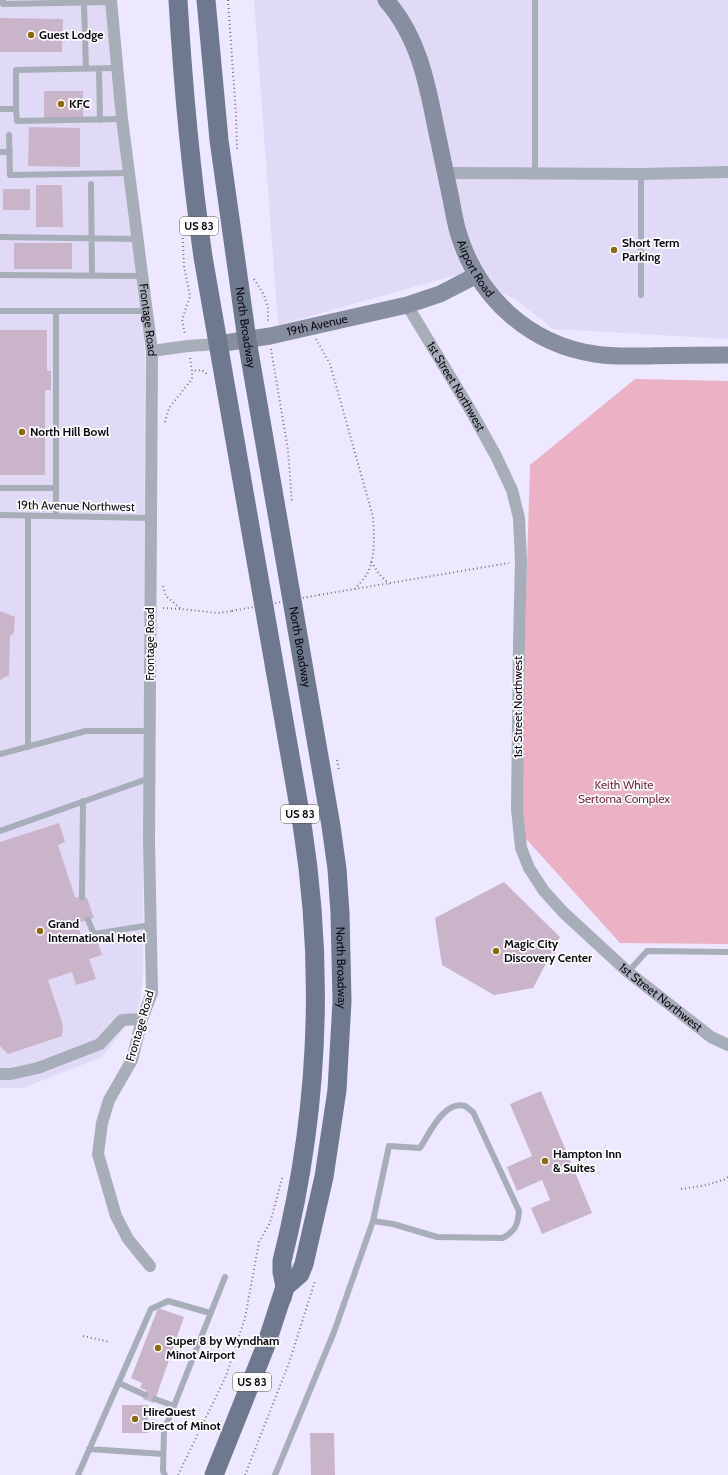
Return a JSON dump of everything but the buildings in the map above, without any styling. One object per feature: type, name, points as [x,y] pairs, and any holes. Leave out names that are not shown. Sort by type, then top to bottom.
[{"type":"main road","name":"US 83","points":[[178,0],[186,108],[203,257],[302,824],[313,912],[316,956],[316,1007],[313,1080],[301,1176],[282,1261],[282,1272],[285,1287],[256,1372],[214,1475]]},
{"type":"main road","name":"North Broadway","points":[[206,0],[219,140],[247,340],[326,796],[337,869],[341,935],[342,1001],[337,1090],[318,1206],[304,1264],[300,1274],[285,1287]]},
{"type":"street","name":"Airport Road","points":[[386,0],[396,11],[409,32],[420,56],[429,90],[458,231],[466,254],[477,275],[492,297],[529,330],[551,342],[570,349],[616,356],[728,355]]},
{"type":"street","name":"Frontage Road","points":[[111,1],[122,119],[152,351],[150,608],[152,993],[142,1019],[132,1060],[109,1100],[102,1123],[98,1154],[116,1216],[128,1239],[150,1266]]},
{"type":"street","points":[[445,173],[640,174],[728,172]]},
{"type":"street","name":"19th Avenue","points":[[152,351],[247,340],[407,305],[440,294],[477,275]]},
{"type":"street","name":"1st Street Northwest","points":[[407,305],[496,456],[512,490],[519,518],[521,561],[517,809],[521,848],[529,868],[544,891],[563,912],[628,972],[711,1037],[728,1045]]},
{"type":"street","points":[[0,1074],[11,1074],[38,1068],[70,1056],[100,1044],[122,1020],[142,1019]]},
{"type":"lane","points":[[3,0],[3,4],[71,2],[84,4],[111,1]]},
{"type":"lane","points":[[535,0],[535,174]]},
{"type":"lane","points":[[84,4],[86,69]]},
{"type":"lane","points":[[99,68],[100,120]]},
{"type":"lane","points":[[117,68],[16,70],[17,121],[122,119]]},
{"type":"lane","points":[[0,109],[16,108]]},
{"type":"lane","points":[[9,135],[10,175],[129,173]]},
{"type":"lane","points":[[0,152],[10,152]]},
{"type":"lane","points":[[640,174],[641,295]]},
{"type":"lane","points":[[91,184],[92,276]]},
{"type":"lane","points":[[0,237],[138,239]]},
{"type":"lane","points":[[0,275],[143,276]]},
{"type":"lane","points":[[0,310],[147,311]]},
{"type":"lane","points":[[56,311],[56,516]]},
{"type":"lane","points":[[0,488],[56,488]]},
{"type":"lane","name":"19th Avenue Northwest","points":[[0,515],[151,518]]},
{"type":"lane","points":[[28,516],[28,747]]},
{"type":"lane","points":[[0,754],[86,731],[150,731]]},
{"type":"lane","points":[[0,830],[150,778]]},
{"type":"lane","points":[[82,898],[83,801]]},
{"type":"lane","points":[[88,920],[94,934],[151,925]]},
{"type":"lane","points":[[628,972],[647,951],[728,952]]},
{"type":"lane","points":[[275,1475],[334,1332],[373,1221],[389,1146],[420,1148],[441,1115],[453,1106],[465,1106],[473,1112],[519,1211],[518,1222],[512,1233],[503,1238],[437,1237],[393,1224],[373,1221]]},
{"type":"lane","points":[[165,1475],[163,1471],[164,1431],[225,1277]]},
{"type":"lane","points":[[78,1475],[151,1309],[168,1302],[210,1313]]},
{"type":"lane","points":[[119,1383],[145,1395]]},
{"type":"lane","points":[[155,1399],[174,1406]]},
{"type":"lane","points":[[90,1449],[163,1454]]},
{"type":"path","points":[[164,429],[170,408],[192,379],[188,346],[182,320],[190,296],[184,266],[182,220]]},
{"type":"path","points":[[315,338],[330,364],[373,517],[375,538],[371,562],[367,574],[355,589]]},
{"type":"path","points":[[272,353],[276,350]]},
{"type":"path","points":[[192,372],[202,370],[209,376]]},
{"type":"path","points":[[150,608],[181,609],[218,613],[521,561]]},
{"type":"path","points":[[371,562],[380,575],[389,584]]},
{"type":"path","points":[[162,583],[166,596],[181,609]]},
{"type":"path","points":[[250,604],[251,612]]},
{"type":"path","points":[[178,1475],[226,1376],[245,1318],[259,1242],[270,1223],[284,1172]]},
{"type":"path","points":[[681,1189],[707,1185],[728,1177]]},
{"type":"path","points":[[83,1336],[110,1342]]},
{"type":"shaded area","points":[[0,0],[106,0],[124,185],[144,328],[145,363],[143,975],[140,1001],[137,1012],[102,1057],[23,1088],[0,1088]]},
{"type":"shaded area","points":[[254,0],[728,0],[728,339],[553,329],[514,298],[453,276],[278,325]]},
{"type":"green space","name":"Keith White Sertoma Complex","points":[[635,379],[728,381],[728,944],[620,943],[519,831],[530,465]]},
{"type":"place","name":"Guest Lodge","points":[[31,35]]},
{"type":"place","name":"KFC","points":[[61,104]]},
{"type":"place","name":"Short Term Parking","points":[[614,250]]},
{"type":"place","name":"North Hill Bowl","points":[[22,432]]},
{"type":"place","name":"Grand International Hotel","points":[[40,931]]},
{"type":"place","name":"Magic City Discovery Center","points":[[496,951]]},
{"type":"place","name":"Hampton Inn & Suites","points":[[545,1161]]},
{"type":"place","name":"Super 8 by Wyndham Minot Airport","points":[[158,1348]]},
{"type":"place","name":"HireQuest Direct of Minot","points":[[135,1419]]}]
